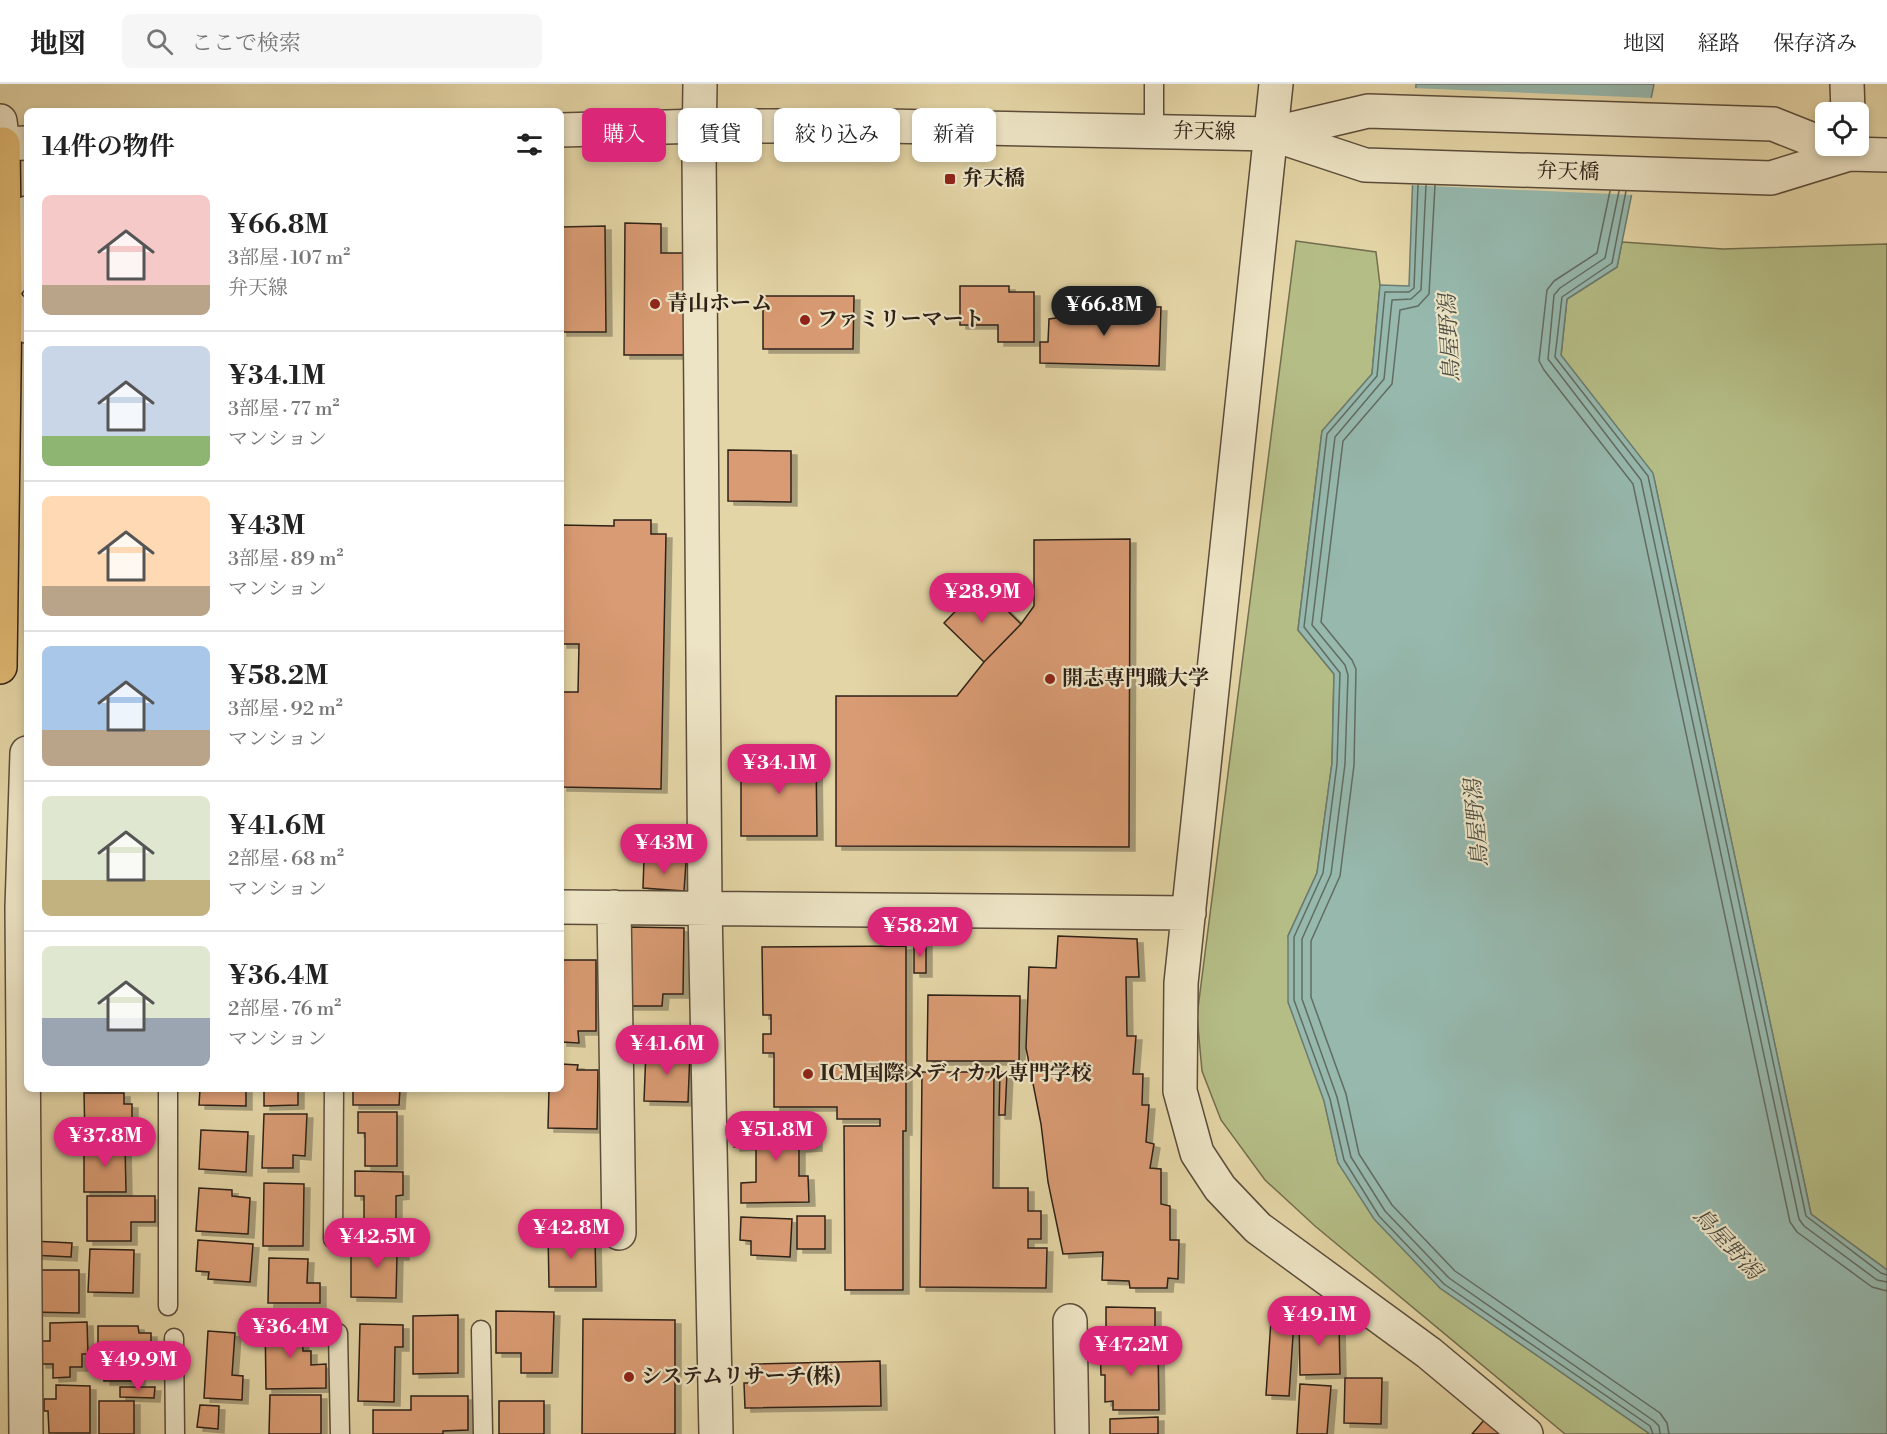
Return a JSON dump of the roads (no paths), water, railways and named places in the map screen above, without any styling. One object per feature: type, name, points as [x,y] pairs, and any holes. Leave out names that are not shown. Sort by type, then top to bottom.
[{"type":"highway","points":[[0,667],[8,138]]},
{"type":"street","points":[[700,84],[700,108]]},
{"type":"street","points":[[1276,84],[1181,983],[1180,1091],[1197,1153],[1220,1188],[1258,1228],[1429,1353],[1526,1434]]},
{"type":"street","points":[[1847,84],[1848,102]]},
{"type":"street","points":[[1271,134],[1368,111],[1773,124],[1815,140]]},
{"type":"street","name":"弁天線","points":[[762,126],[1154,130],[1271,134]]},
{"type":"street","name":"弁天線","points":[[564,130],[678,127]]},
{"type":"street","name":"弁天橋","points":[[1271,134],[1365,165],[1771,178],[1819,156]]},
{"type":"street","points":[[1869,152],[1887,155]]},
{"type":"street","points":[[699,162],[705,908],[716,1434]]},
{"type":"street","points":[[24,225],[5,301],[24,323]]},
{"type":"street","points":[[564,907],[1189,913]]},
{"type":"street","points":[[614,907],[619,1233]]},
{"type":"street","points":[[25,1092],[26,1434]]},
{"type":"street","points":[[1070,1321],[1072,1434]]},
{"type":"lane","points":[[1154,84],[1154,130]]},
{"type":"lane","points":[[168,1092],[168,1306]]},
{"type":"lane","points":[[333,1239],[334,1092]]},
{"type":"lane","points":[[481,1330],[483,1434]]},
{"type":"lane","points":[[338,1332],[340,1434]]},
{"type":"lane","points":[[174,1338],[175,1434]]},
{"type":"water","name":"鳥屋野潟","points":[[1416,84],[1654,84],[1617,267],[1567,299],[1561,355],[1653,473],[1811,1214],[1887,1270],[1887,1434],[1650,1434],[1440,1288],[1374,1219],[1338,1163],[1324,1101],[1288,1002],[1288,936],[1317,873],[1332,763],[1334,674],[1298,630],[1322,431],[1372,374],[1380,285],[1409,286]]},
{"type":"place","name":"弁天橋","points":[[950,179]]},
{"type":"place","name":"青山ホーム","points":[[655,304]]},
{"type":"place","name":"ファミリーマート","points":[[805,320]]},
{"type":"place","name":"開志専門職大学","points":[[1050,679]]},
{"type":"place","name":"ICM国際メディカル専門学校","points":[[808,1074]]},
{"type":"place","name":"システムリサーチ(株)","points":[[629,1377]]}]
